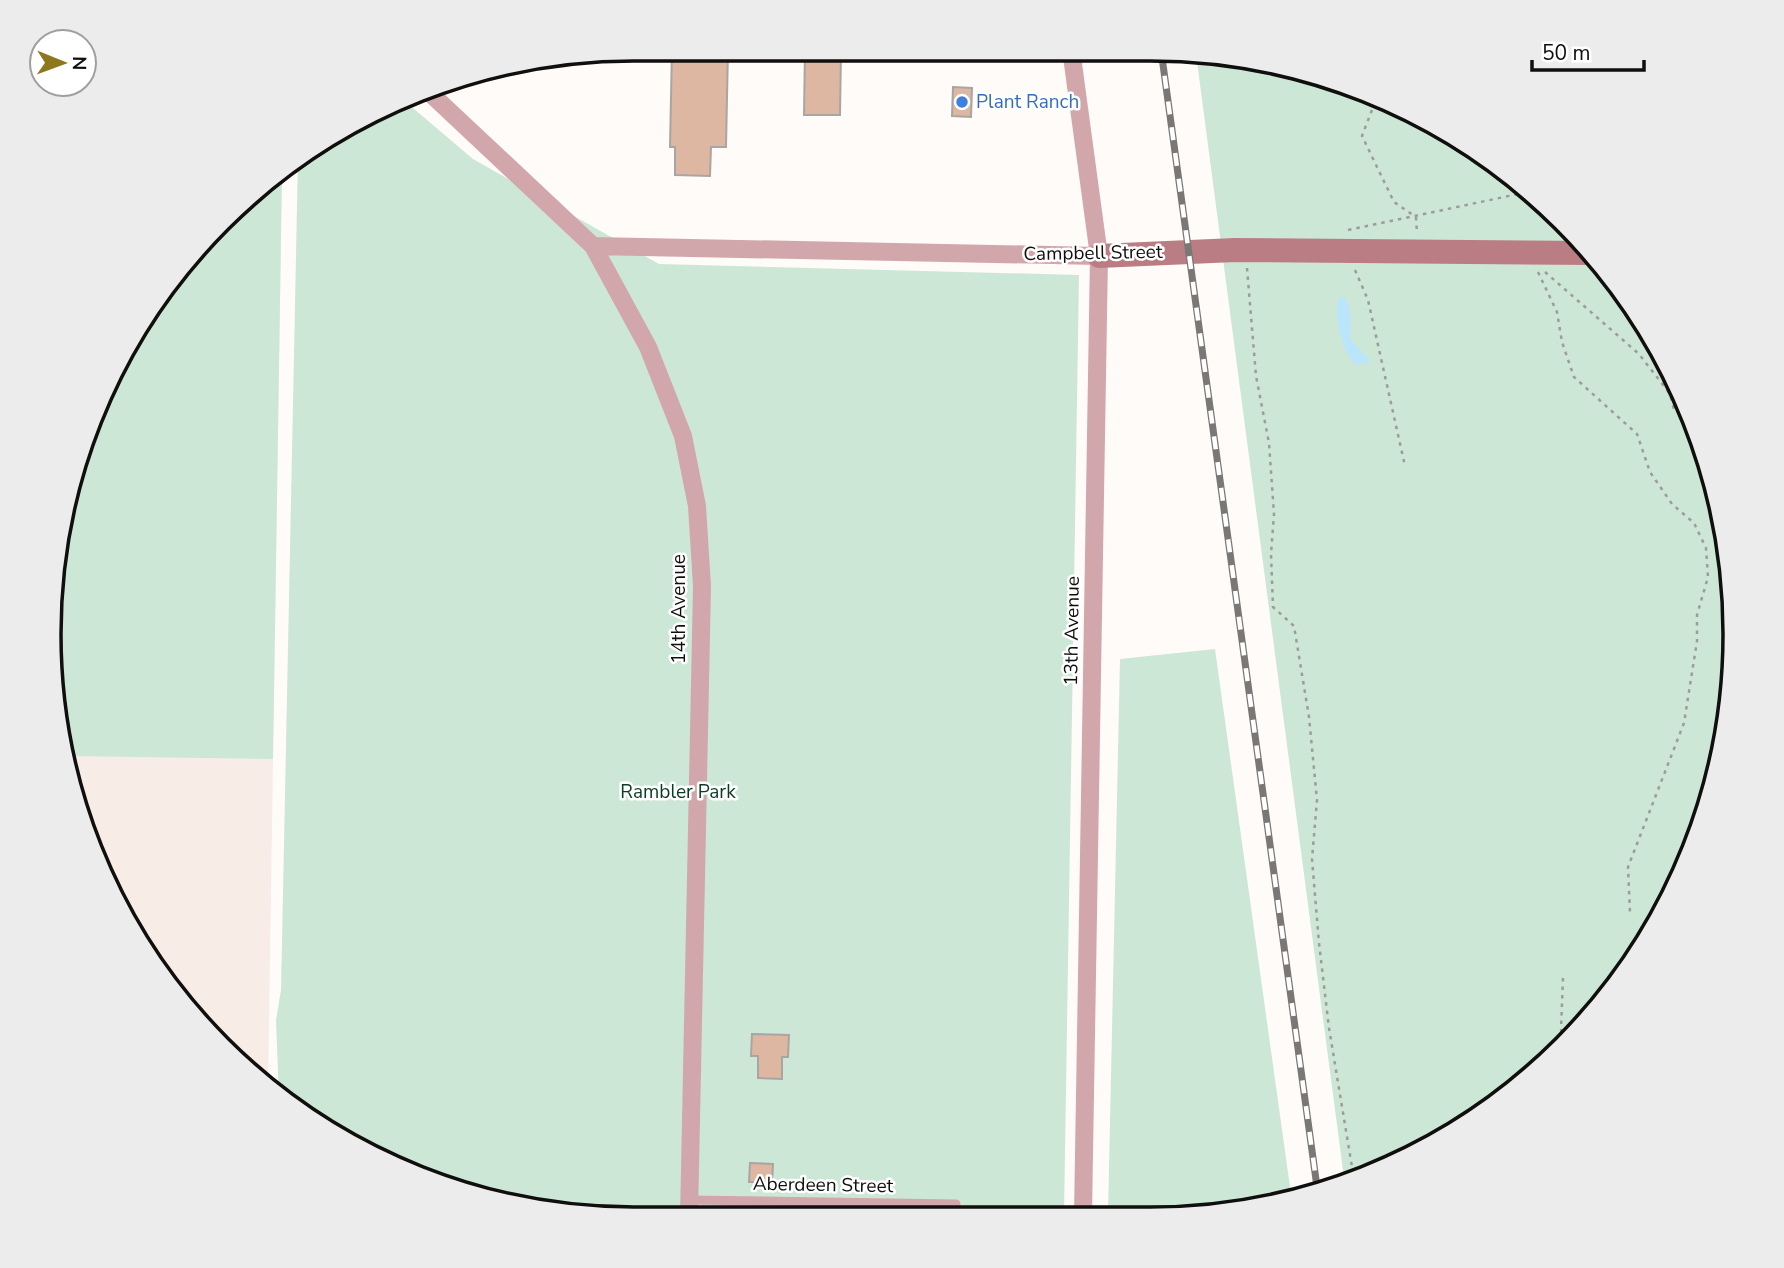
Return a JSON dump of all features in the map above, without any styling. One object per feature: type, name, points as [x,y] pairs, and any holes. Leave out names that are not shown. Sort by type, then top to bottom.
[{"type":"street","name":"13th Avenue","points":[[1072,61],[1099,256],[1083,1207]]},
{"type":"street","name":"14th Avenue","points":[[435,98],[593,246],[648,347],[678,424],[697,506],[702,586],[689,1207]]},
{"type":"street","name":"Campbell Street","points":[[593,246],[1099,256],[1235,250],[1578,253]]},
{"type":"lane","name":"Aberdeen Street","points":[[796,1207],[956,1204]]},
{"type":"path","points":[[1373,107],[1362,136],[1394,202],[1416,217]]},
{"type":"path","points":[[1347,231],[1517,194]]},
{"type":"path","points":[[1350,261],[1368,300],[1405,466]]},
{"type":"path","points":[[1532,261],[1557,312],[1562,342],[1574,377],[1637,434],[1650,472],[1672,504],[1694,523],[1706,548],[1708,577],[1697,615],[1697,641],[1684,723],[1628,867],[1630,913]]},
{"type":"path","points":[[1247,267],[1251,333],[1269,443],[1274,502],[1273,607],[1294,626],[1309,717],[1317,800],[1312,859],[1319,943],[1329,1028],[1353,1169]]},
{"type":"path","points":[[1542,269],[1639,354],[1669,393]]},
{"type":"path","points":[[1670,395],[1674,410],[1678,412]]},
{"type":"path","points":[[1561,1032],[1563,978]]},
{"type":"shaded area","points":[[282,183],[268,1075],[203,1012],[180,983],[138,920],[120,887],[92,818],[72,746],[62,671],[61,634],[62,597],[72,522],[92,450],[120,381],[158,316],[203,256],[256,203]]},
{"type":"green space","points":[[1197,63],[1262,72],[1334,92],[1369,105],[1436,138],[1468,158],[1528,203],[1581,256],[1604,285],[1646,348],[1664,381],[1692,450],[1703,486],[1718,559],[1722,597],[1722,671],[1712,746],[1692,818],[1679,853],[1646,920],[1626,952],[1581,1012],[1528,1065],[1468,1110],[1436,1130],[1403,1148],[1343,1173]]},
{"type":"green space","name":"Rambler Park","points":[[411,107],[473,159],[659,264],[1079,275],[1064,1207],[597,1206],[522,1196],[486,1187],[415,1163],[381,1148],[316,1110],[278,1083],[276,1020],[281,990],[298,171],[348,138]]},
{"type":"green space","points":[[282,183],[273,759],[75,756],[66,709],[61,634],[62,597],[72,522],[92,450],[120,381],[158,316],[203,256],[256,203]]},
{"type":"green space","points":[[1215,649],[1290,1189],[1262,1196],[1187,1206],[1108,1207],[1120,659]]},
{"type":"water","points":[[1340,297],[1345,297],[1351,313],[1350,338],[1371,362],[1356,365],[1347,352],[1338,322]]},
{"type":"building","points":[[672,61],[728,61],[726,147],[711,147],[710,176],[675,175],[675,147],[670,147]]},
{"type":"building","points":[[805,61],[841,61],[840,115],[804,115]]},
{"type":"building","name":"Plant Ranch","points":[[953,87],[972,88],[971,117],[952,116]]},
{"type":"building","points":[[752,1034],[789,1035],[788,1057],[782,1057],[782,1079],[758,1078],[758,1056],[751,1056]]},
{"type":"building","points":[[750,1163],[773,1164],[772,1182],[749,1182]]},
{"type":"railway","points":[[1163,61],[1316,1181]]},
{"type":"place","name":"Plant Ranch","points":[[962,102]]}]
